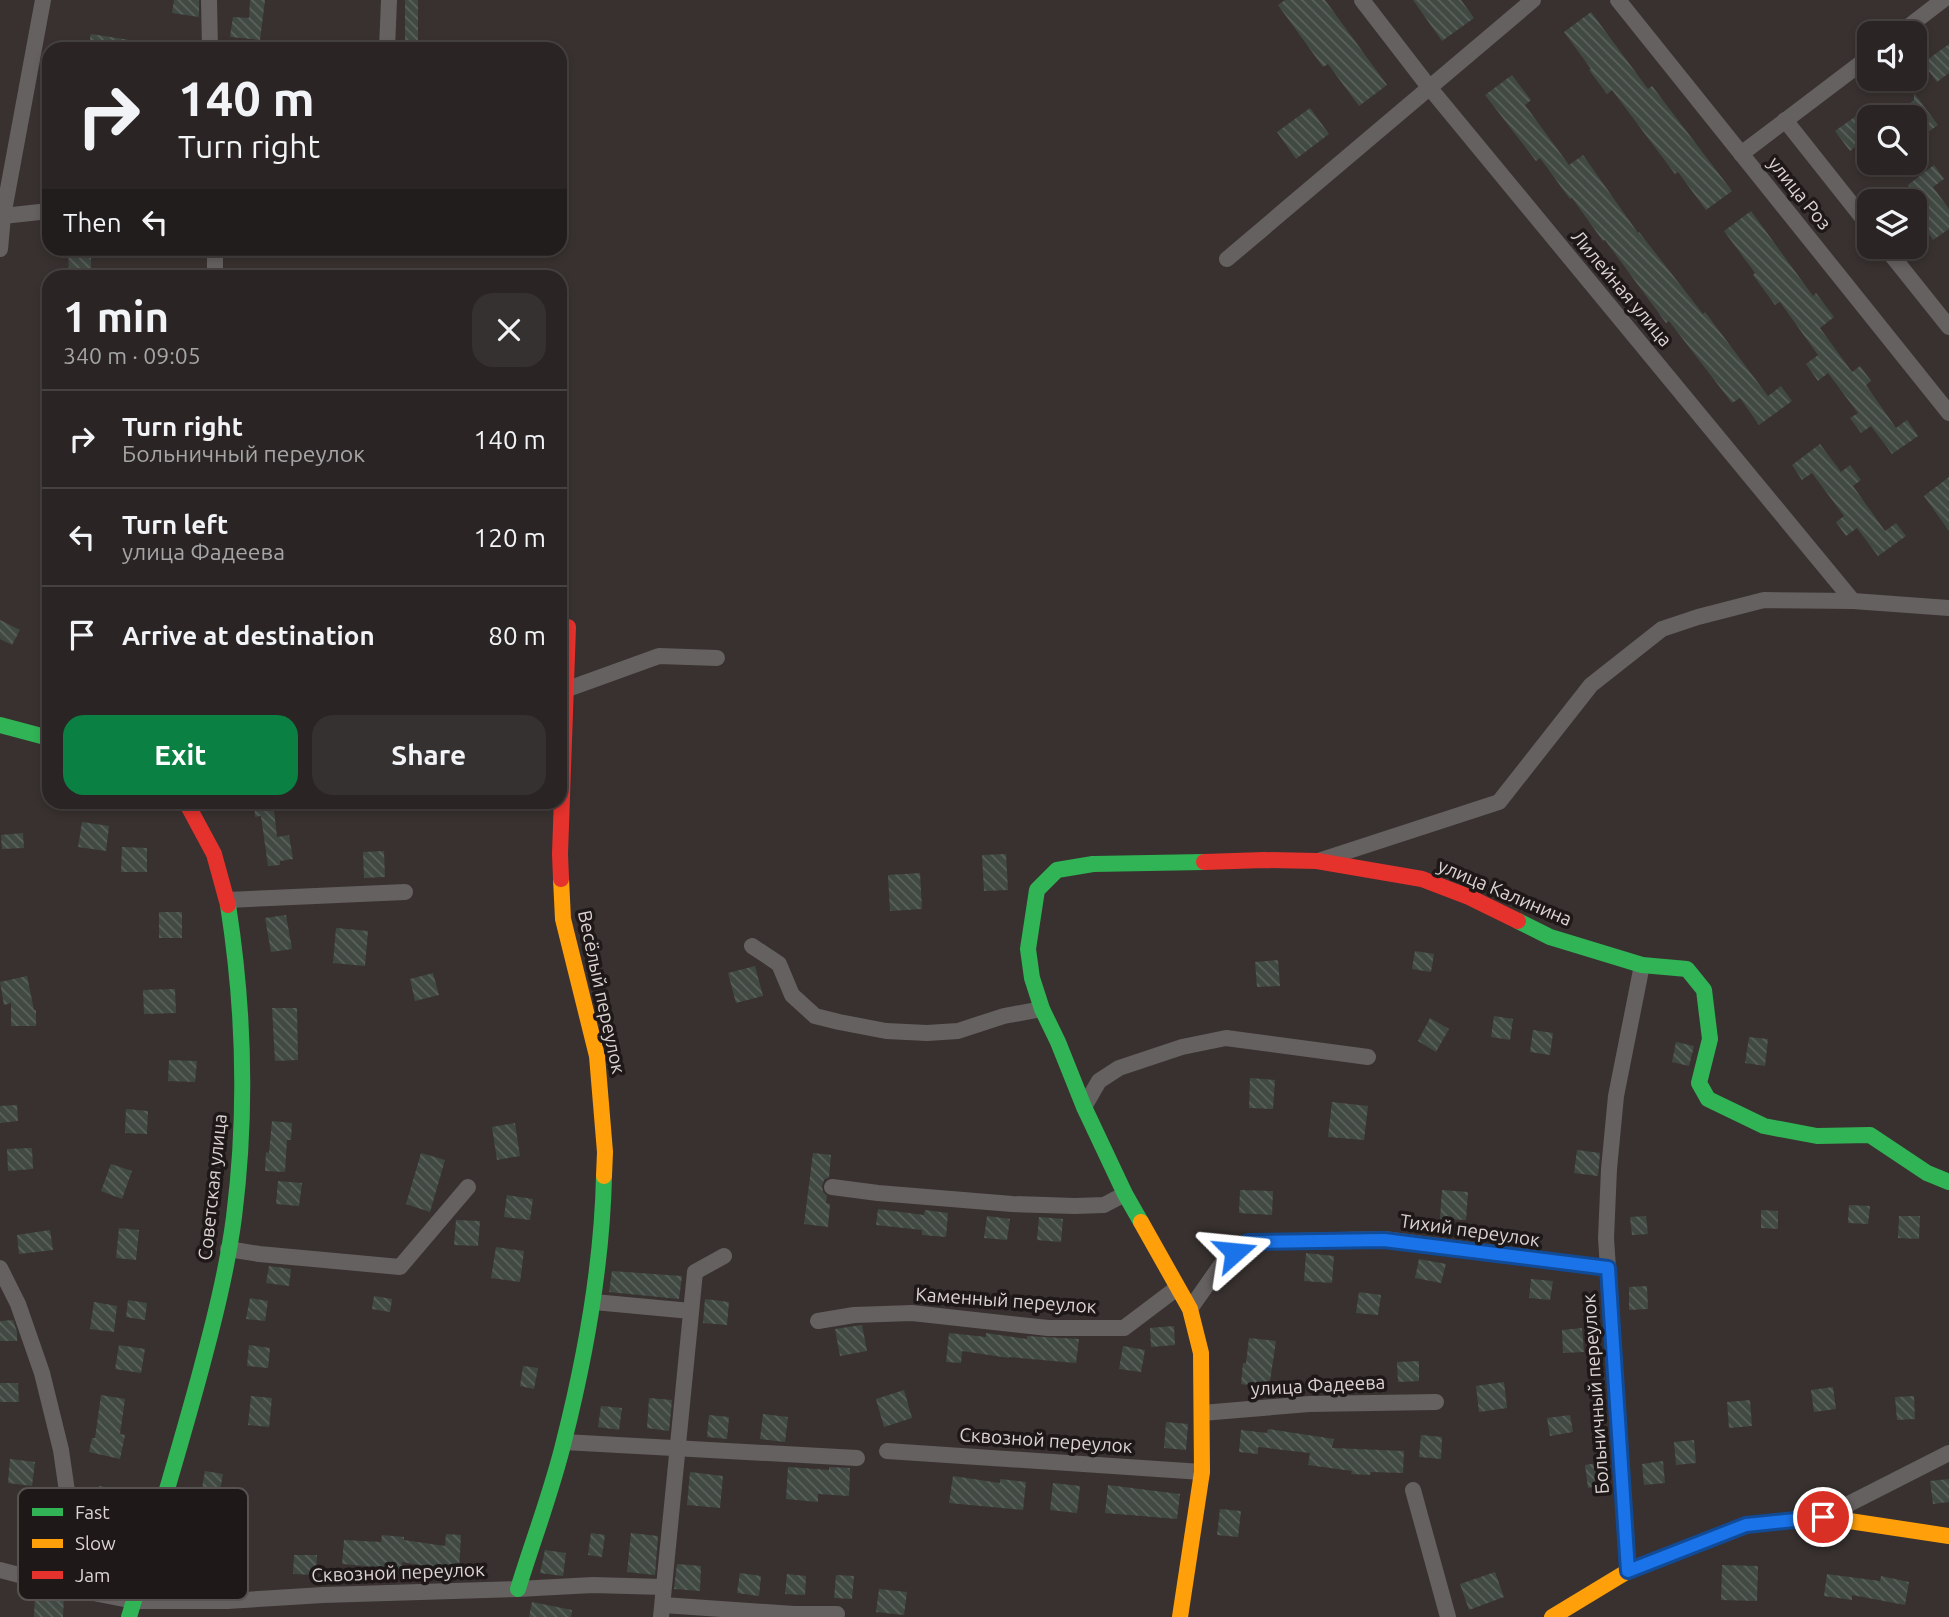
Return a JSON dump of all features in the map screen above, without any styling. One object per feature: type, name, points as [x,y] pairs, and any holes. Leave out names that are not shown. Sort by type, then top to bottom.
[{"type":"street","points":[[0,249],[3,216],[43,0]]},
{"type":"street","points":[[209,0],[210,42]]},
{"type":"street","points":[[387,42],[389,0]]},
{"type":"street","name":"Лилейная улица","points":[[1362,0],[1429,87],[1853,601]]},
{"type":"street","points":[[1227,259],[1532,0]]},
{"type":"street","name":"улица Роз","points":[[1618,0],[1949,413]]},
{"type":"street","points":[[1916,21],[1943,0]]},
{"type":"street","points":[[1741,154],[1857,66]]},
{"type":"street","name":"улица Роз","points":[[1785,120],[1857,211]]},
{"type":"street","points":[[3,216],[42,212]]},
{"type":"street","points":[[1895,259],[1949,327]]},
{"type":"street","points":[[1317,861],[1499,802],[1591,685],[1662,629],[1764,600],[1853,601],[1949,608]]},
{"type":"street","name":"Весёлый переулок","points":[[567,648],[568,627]]},
{"type":"street","points":[[567,689],[659,656],[717,658]]},
{"type":"street","points":[[0,725],[42,736]]},
{"type":"street","name":"Советская улица","points":[[166,1488],[209,1338],[234,1218],[243,1081],[235,951],[227,900],[214,854],[190,809]]},
{"type":"street","name":"Весёлый переулок","points":[[517,1589],[564,1442],[594,1302],[603,1221],[605,1152],[597,1056],[563,919],[561,809]]},
{"type":"street","name":"улица Калинина","points":[[1042,1009],[1032,978],[1028,949],[1037,890],[1057,870],[1093,864],[1317,861],[1422,879],[1469,897],[1550,937],[1642,965],[1688,969],[1704,990],[1710,1039],[1699,1083],[1708,1099],[1764,1126],[1817,1136],[1870,1135],[1927,1173],[1949,1182]]},
{"type":"street","points":[[227,900],[405,892]]},
{"type":"street","points":[[752,946],[779,964],[792,995],[815,1016],[839,1022],[886,1031],[927,1033],[958,1031],[1004,1016],[1042,1009],[1125,1195],[1190,1309],[1201,1353],[1202,1472],[1180,1617]]},
{"type":"street","name":"Больничный переулок","points":[[1628,1571],[1606,1238],[1616,1096],[1642,965]]},
{"type":"street","points":[[1084,1107],[1099,1081],[1119,1068],[1182,1047],[1226,1038],[1368,1057]]},
{"type":"street","points":[[832,1186],[878,1193],[1075,1206],[1104,1205],[1125,1195]]},
{"type":"street","points":[[228,1249],[400,1267],[468,1187]]},
{"type":"street","name":"Тихий переулок","points":[[1190,1309],[1223,1262],[1248,1242],[1384,1240],[1608,1268]]},
{"type":"street","points":[[724,1256],[695,1272],[662,1611],[837,1614]]},
{"type":"street","points":[[0,1268],[18,1304],[42,1373],[61,1450],[66,1488]]},
{"type":"street","name":"Каменный переулок","points":[[818,1321],[855,1315],[912,1313],[1048,1328],[1124,1328],[1177,1288]]},
{"type":"street","points":[[594,1302],[691,1311]]},
{"type":"street","name":"улица Фадеева","points":[[1202,1413],[1310,1404],[1436,1402]]},
{"type":"street","points":[[564,1442],[857,1458]]},
{"type":"street","name":"Сквозной переулок","points":[[887,1451],[1202,1472]]},
{"type":"street","points":[[1823,1517],[1949,1453]]},
{"type":"street","points":[[1413,1490],[1448,1617]]},
{"type":"street","points":[[1552,1617],[1628,1571],[1746,1525],[1823,1517],[1949,1536]]},
{"type":"street","name":"Сквозной переулок","points":[[0,1570],[18,1575]]},
{"type":"street","name":"Сквозной переулок","points":[[248,1600],[593,1585],[663,1587]]},
{"type":"street","name":"Сквозной переулок","points":[[105,1600],[132,1609],[243,1600]]},
{"type":"building","points":[[174,0],[199,0],[199,17],[172,13]]},
{"type":"building","points":[[250,0],[265,0],[260,40],[230,37],[233,17],[249,18]]},
{"type":"building","points":[[405,0],[418,0],[418,42],[405,42]]},
{"type":"building","points":[[1285,0],[1325,0],[1387,85],[1359,106],[1328,64],[1323,67],[1278,5]]},
{"type":"building","points":[[1413,0],[1461,0],[1474,18],[1442,41]]},
{"type":"building","points":[[1591,12],[1648,89],[1652,86],[1732,191],[1706,210],[1678,172],[1675,174],[1612,90],[1607,94],[1564,32]]},
{"type":"building","points":[[91,34],[136,41],[136,42],[89,42]]},
{"type":"building","points":[[1949,44],[1949,73],[1937,82],[1927,68],[1927,60]]},
{"type":"building","points":[[1512,75],[1531,100],[1525,105],[1569,165],[1583,155],[1638,233],[1703,314],[1705,312],[1768,396],[1781,386],[1792,401],[1759,425],[1740,398],[1732,403],[1669,321],[1666,323],[1540,158],[1536,161],[1485,95]]},
{"type":"building","points":[[1914,93],[1923,105],[1908,105],[1914,100]]},
{"type":"building","points":[[1310,108],[1329,134],[1296,159],[1277,132]]},
{"type":"building","points":[[1927,110],[1938,125],[1927,133]]},
{"type":"building","points":[[1857,115],[1857,146],[1850,151],[1835,131]]},
{"type":"building","points":[[1934,165],[1944,179],[1933,187],[1949,209],[1949,229],[1933,240],[1927,231],[1927,189],[1911,189],[1908,185],[1921,175],[1927,175],[1927,170]]},
{"type":"building","points":[[1751,211],[1813,296],[1816,293],[1834,317],[1820,328],[1852,372],[1860,366],[1871,381],[1866,385],[1896,428],[1907,420],[1918,436],[1892,454],[1871,426],[1861,433],[1850,418],[1858,413],[1828,373],[1818,381],[1806,364],[1818,355],[1780,302],[1775,305],[1724,231]]},
{"type":"building","points":[[68,256],[91,256],[91,270],[69,270]]},
{"type":"building","points":[[1820,444],[1841,472],[1850,465],[1861,480],[1853,486],[1885,531],[1896,523],[1906,536],[1878,556],[1857,528],[1846,536],[1836,522],[1844,516],[1812,473],[1802,480],[1792,465]]},
{"type":"building","points":[[1949,477],[1949,531],[1924,496]]},
{"type":"building","points":[[0,620],[20,630],[12,645],[0,639]]},
{"type":"building","points":[[254,809],[274,809],[277,837],[289,835],[293,859],[280,861],[280,865],[268,866],[261,816],[255,817]]},
{"type":"building","points":[[82,822],[109,826],[106,851],[78,847]]},
{"type":"building","points":[[23,833],[24,848],[2,849],[1,835]]},
{"type":"building","points":[[122,847],[147,848],[147,872],[121,872]]},
{"type":"building","points":[[384,851],[385,877],[364,878],[363,852]]},
{"type":"building","points":[[1006,854],[1008,890],[984,891],[982,855]]},
{"type":"building","points":[[920,873],[922,909],[890,911],[888,875]]},
{"type":"building","points":[[159,912],[182,912],[182,938],[159,938]]},
{"type":"building","points":[[286,915],[292,949],[271,952],[265,918]]},
{"type":"building","points":[[336,928],[368,931],[365,966],[333,963]]},
{"type":"building","points":[[1415,951],[1434,954],[1431,972],[1412,969]]},
{"type":"building","points":[[1278,960],[1280,986],[1257,987],[1255,962]]},
{"type":"building","points":[[755,966],[763,996],[736,1003],[728,973]]},
{"type":"building","points":[[433,973],[439,995],[415,1001],[410,979]]},
{"type":"building","points":[[27,976],[36,1010],[36,1026],[11,1026],[11,1003],[4,1005],[0,982]]},
{"type":"building","points":[[175,989],[176,1013],[144,1014],[143,990]]},
{"type":"building","points":[[272,1008],[297,1008],[298,1060],[275,1061]]},
{"type":"building","points":[[1494,1016],[1513,1019],[1510,1040],[1491,1037]]},
{"type":"building","points":[[1430,1018],[1449,1029],[1436,1052],[1418,1041]]},
{"type":"building","points":[[1533,1030],[1553,1033],[1550,1055],[1530,1052]]},
{"type":"building","points":[[1749,1037],[1768,1039],[1765,1066],[1745,1063]]},
{"type":"building","points":[[1676,1042],[1694,1046],[1689,1066],[1672,1062]]},
{"type":"building","points":[[169,1060],[197,1061],[195,1082],[168,1081]]},
{"type":"building","points":[[1250,1078],[1275,1080],[1273,1109],[1249,1108]]},
{"type":"building","points":[[1332,1102],[1368,1106],[1364,1140],[1328,1137]]},
{"type":"building","points":[[17,1105],[18,1121],[0,1123],[0,1106]]},
{"type":"building","points":[[126,1109],[148,1111],[147,1134],[125,1133]]},
{"type":"building","points":[[272,1121],[292,1123],[291,1140],[287,1140],[285,1172],[265,1171]]},
{"type":"building","points":[[515,1123],[520,1156],[497,1160],[492,1127]]},
{"type":"building","points":[[32,1148],[33,1169],[8,1171],[7,1149]]},
{"type":"building","points":[[1577,1150],[1600,1153],[1598,1176],[1574,1173]]},
{"type":"building","points":[[421,1153],[445,1160],[430,1212],[406,1204]]},
{"type":"building","points":[[813,1153],[831,1155],[829,1177],[824,1180],[822,1186],[827,1196],[826,1203],[830,1204],[828,1227],[804,1224]]},
{"type":"building","points":[[111,1164],[132,1171],[122,1199],[101,1191]]},
{"type":"building","points":[[278,1181],[302,1183],[299,1206],[276,1204]]},
{"type":"building","points":[[1240,1190],[1273,1191],[1272,1215],[1239,1213]]},
{"type":"building","points":[[1442,1190],[1468,1192],[1466,1220],[1440,1219]]},
{"type":"building","points":[[507,1195],[533,1199],[530,1220],[504,1217]]},
{"type":"building","points":[[1849,1205],[1870,1206],[1868,1224],[1848,1223]]},
{"type":"building","points":[[878,1209],[924,1215],[925,1210],[948,1213],[946,1237],[922,1235],[922,1230],[876,1225]]},
{"type":"building","points":[[1761,1210],[1778,1211],[1778,1229],[1761,1228]]},
{"type":"building","points":[[987,1216],[1010,1219],[1007,1240],[984,1238]]},
{"type":"building","points":[[1646,1216],[1648,1234],[1632,1235],[1630,1217]]},
{"type":"building","points":[[1899,1216],[1920,1216],[1919,1239],[1898,1238]]},
{"type":"building","points":[[1039,1217],[1063,1219],[1061,1242],[1037,1240]]},
{"type":"building","points":[[456,1220],[480,1221],[478,1246],[454,1245]]},
{"type":"building","points":[[119,1228],[139,1230],[136,1260],[116,1258]]},
{"type":"building","points":[[50,1230],[53,1250],[19,1254],[17,1235]]},
{"type":"building","points":[[496,1247],[524,1251],[520,1282],[491,1278]]},
{"type":"building","points":[[1306,1253],[1334,1256],[1332,1283],[1304,1281]]},
{"type":"building","points":[[1419,1259],[1446,1264],[1441,1283],[1415,1278]]},
{"type":"building","points":[[269,1266],[291,1269],[289,1286],[266,1283]]},
{"type":"building","points":[[612,1271],[682,1276],[679,1299],[609,1292]]},
{"type":"building","points":[[1531,1279],[1553,1281],[1550,1300],[1529,1298]]},
{"type":"building","points":[[1647,1286],[1648,1309],[1629,1310],[1629,1287]]},
{"type":"building","points":[[1359,1292],[1381,1295],[1378,1315],[1356,1313]]},
{"type":"building","points":[[374,1296],[392,1299],[390,1312],[372,1309]]},
{"type":"building","points":[[250,1298],[268,1301],[265,1321],[246,1319]]},
{"type":"building","points":[[705,1299],[729,1302],[727,1325],[703,1323]]},
{"type":"building","points":[[128,1300],[147,1303],[145,1320],[126,1317]]},
{"type":"building","points":[[94,1302],[117,1306],[114,1332],[90,1329]]},
{"type":"building","points":[[13,1320],[17,1341],[0,1341],[0,1321]]},
{"type":"building","points":[[862,1325],[867,1351],[840,1356],[835,1329]]},
{"type":"building","points":[[1174,1326],[1175,1345],[1151,1347],[1150,1328]]},
{"type":"building","points":[[1582,1328],[1584,1352],[1563,1353],[1562,1330]]},
{"type":"building","points":[[949,1333],[986,1337],[986,1333],[1027,1339],[1027,1336],[1079,1339],[1076,1363],[962,1351],[961,1363],[946,1362]]},
{"type":"building","points":[[1249,1338],[1276,1341],[1269,1388],[1241,1384]]},
{"type":"building","points":[[119,1345],[145,1349],[141,1373],[115,1369]]},
{"type":"building","points":[[249,1345],[270,1348],[268,1368],[247,1366]]},
{"type":"building","points":[[1123,1346],[1145,1350],[1141,1372],[1119,1369]]},
{"type":"building","points":[[1419,1361],[1419,1381],[1398,1382],[1397,1362]]},
{"type":"building","points":[[523,1366],[538,1368],[534,1389],[520,1386]]},
{"type":"building","points":[[1504,1382],[1507,1408],[1479,1412],[1476,1386]]},
{"type":"building","points":[[0,1383],[18,1383],[19,1402],[0,1402]]},
{"type":"building","points":[[1833,1387],[1836,1409],[1814,1412],[1811,1390]]},
{"type":"building","points":[[904,1390],[912,1418],[884,1427],[876,1399]]},
{"type":"building","points":[[101,1395],[125,1399],[120,1434],[125,1435],[120,1459],[89,1452],[92,1438],[95,1438]]},
{"type":"building","points":[[251,1396],[272,1398],[269,1427],[248,1425]]},
{"type":"building","points":[[1914,1396],[1915,1419],[1897,1420],[1895,1397]]},
{"type":"building","points":[[649,1398],[672,1400],[669,1431],[647,1428]]},
{"type":"building","points":[[1750,1400],[1752,1426],[1729,1428],[1727,1402]]},
{"type":"building","points":[[601,1406],[622,1408],[619,1430],[598,1427]]},
{"type":"building","points":[[763,1414],[788,1417],[785,1442],[760,1439]]},
{"type":"building","points":[[709,1415],[729,1417],[727,1439],[707,1437]]},
{"type":"building","points":[[1570,1415],[1573,1432],[1550,1436],[1547,1418]]},
{"type":"building","points":[[1166,1422],[1188,1424],[1186,1450],[1164,1448]]},
{"type":"building","points":[[1268,1429],[1334,1439],[1332,1448],[1404,1451],[1403,1473],[1351,1474],[1352,1471],[1308,1465],[1310,1453],[1258,1447],[1258,1454],[1239,1452],[1241,1430],[1267,1433]]},
{"type":"building","points":[[1421,1435],[1442,1437],[1441,1459],[1419,1457]]},
{"type":"building","points":[[1694,1440],[1696,1463],[1676,1465],[1674,1442]]},
{"type":"building","points":[[10,1459],[35,1462],[32,1486],[8,1483]]},
{"type":"building","points":[[1663,1461],[1665,1483],[1644,1485],[1642,1464]]},
{"type":"building","points":[[1605,1462],[1609,1484],[1588,1488],[1585,1465]]},
{"type":"building","points":[[788,1467],[829,1470],[829,1467],[850,1468],[849,1496],[818,1494],[818,1502],[786,1499]]},
{"type":"building","points":[[205,1471],[223,1474],[220,1488],[202,1488]]},
{"type":"building","points":[[690,1472],[723,1476],[720,1508],[687,1505]]},
{"type":"building","points":[[953,1476],[1000,1483],[1000,1479],[1026,1482],[1023,1510],[949,1503]]},
{"type":"building","points":[[1949,1479],[1949,1502],[1933,1504],[1930,1481]]},
{"type":"building","points":[[1053,1483],[1080,1486],[1077,1513],[1050,1510]]},
{"type":"building","points":[[1108,1485],[1180,1494],[1177,1519],[1105,1513]]},
{"type":"building","points":[[1220,1509],[1241,1511],[1238,1537],[1217,1535]]},
{"type":"building","points":[[591,1533],[605,1535],[602,1557],[588,1555]]},
{"type":"building","points":[[631,1533],[658,1536],[655,1575],[627,1572]]},
{"type":"building","points":[[446,1534],[461,1535],[459,1572],[402,1562],[402,1569],[342,1564],[344,1540],[381,1542],[382,1535],[445,1546]]},
{"type":"building","points":[[545,1550],[566,1553],[563,1576],[540,1573]]},
{"type":"building","points":[[294,1555],[317,1555],[316,1575],[293,1574]]},
{"type":"building","points":[[677,1564],[701,1566],[700,1591],[674,1589]]},
{"type":"building","points":[[1722,1565],[1758,1566],[1757,1601],[1721,1600]]},
{"type":"building","points":[[1495,1572],[1504,1597],[1469,1610],[1460,1584]]},
{"type":"building","points":[[740,1573],[761,1576],[759,1596],[737,1593]]},
{"type":"building","points":[[787,1574],[806,1576],[805,1595],[785,1594]]},
{"type":"building","points":[[1827,1574],[1880,1581],[1881,1576],[1909,1582],[1905,1605],[1852,1595],[1852,1600],[1824,1596]]},
{"type":"building","points":[[836,1575],[854,1576],[852,1599],[834,1598]]},
{"type":"building","points":[[879,1589],[907,1592],[904,1615],[876,1612]]},
{"type":"building","points":[[35,1600],[64,1600],[63,1617],[34,1617]]},
{"type":"building","points":[[532,1602],[572,1610],[571,1617],[529,1617]]},
{"type":"traffic: fast","points":[[0,725],[42,736]]},
{"type":"traffic: fast","points":[[1141,1222],[1084,1107],[1042,1009],[1032,978],[1028,949],[1037,890],[1057,870],[1093,864],[1204,862]]},
{"type":"traffic: fast","points":[[168,1488],[224,1278],[234,1217],[241,1139],[242,1061],[238,982],[228,905]]},
{"type":"traffic: fast","points":[[1518,921],[1550,937],[1642,965],[1687,969],[1704,990],[1710,1039],[1699,1083],[1708,1099],[1764,1126],[1817,1136],[1870,1135],[1927,1173],[1949,1182]]},
{"type":"traffic: fast","points":[[518,1589],[554,1478],[579,1376],[592,1310],[604,1176]]},
{"type":"traffic: fast","points":[[129,1617],[134,1600]]},
{"type":"traffic: slow","points":[[561,879],[563,919],[597,1056],[605,1152],[604,1176]]},
{"type":"traffic: slow","points":[[1141,1222],[1190,1309],[1201,1353],[1202,1472],[1180,1617]]},
{"type":"traffic: slow","points":[[1552,1617],[1628,1571],[1746,1525],[1823,1517],[1949,1536]]},
{"type":"traffic: jam","points":[[567,655],[568,627]]},
{"type":"traffic: jam","points":[[190,809],[214,854],[228,905]]},
{"type":"traffic: jam","points":[[561,879],[562,809]]},
{"type":"traffic: jam","points":[[1204,862],[1317,861],[1422,879],[1469,897],[1518,921]]},
{"type":"route","points":[[1235,1252],[1248,1242],[1384,1240],[1608,1268],[1628,1571],[1746,1525],[1823,1517]]}]
